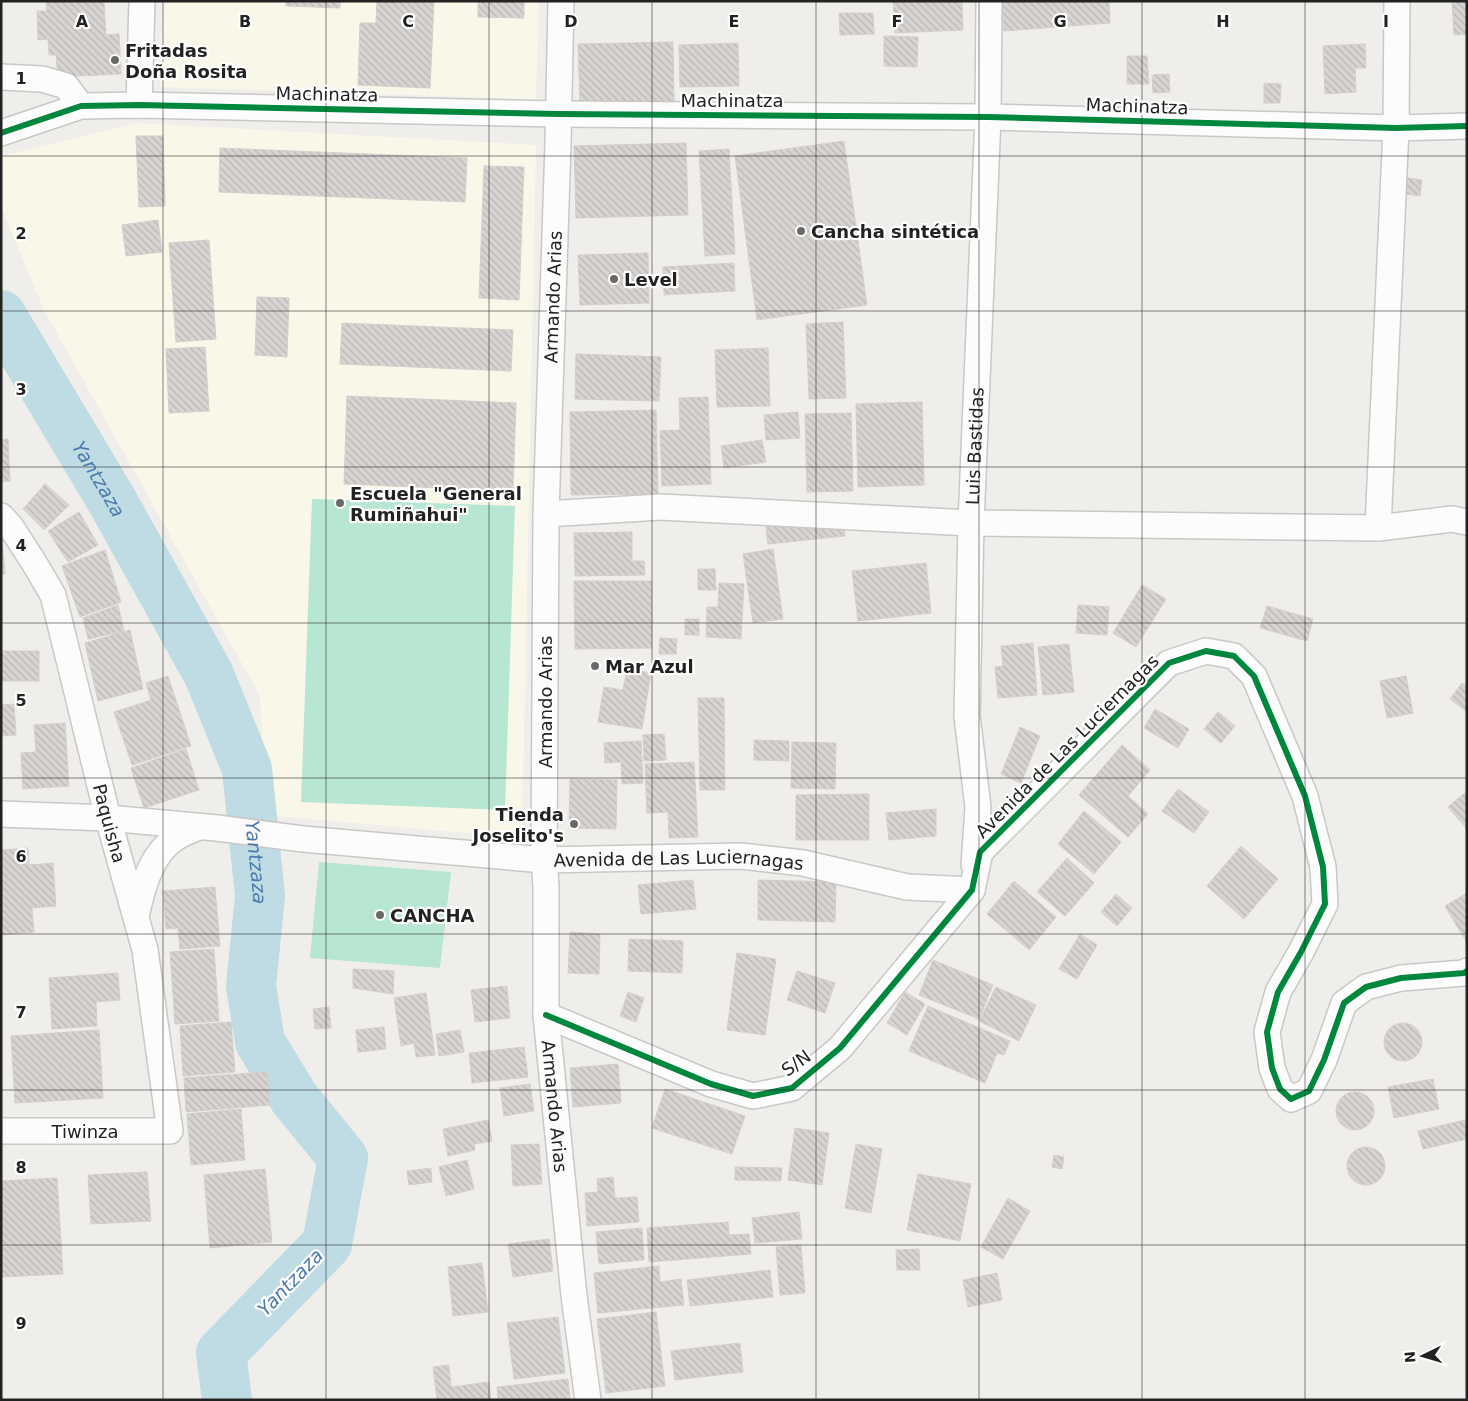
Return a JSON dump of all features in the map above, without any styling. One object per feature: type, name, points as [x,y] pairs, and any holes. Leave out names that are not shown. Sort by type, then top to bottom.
[{"type":"street","points":[[139,105],[142,1]]},
{"type":"street","name":"Armando Arias","points":[[560,1],[546,514],[544,860],[546,887],[546,1015],[574,1296],[588,1400]]},
{"type":"street","name":"Luis Bastidas","points":[[972,890],[978,807],[966,716],[971,523],[988,116],[989,1]]},
{"type":"street","points":[[1378,528],[1396,128],[1398,1]]},
{"type":"street","points":[[1,77],[42,79],[66,86],[81,106]]},
{"type":"street","name":"Machinatza","points":[[1,133],[81,106],[139,105],[558,114],[988,116],[1396,128],[1467,126]]},
{"type":"street","points":[[546,514],[660,507],[971,523],[1378,528],[1452,518],[1467,522]]},
{"type":"street","name":"Paquisha","points":[[6,521],[34,560],[53,596],[108,818],[145,950],[170,1131]]},
{"type":"street","name":"Avenida de Las Luciernagas","points":[[208,828],[303,839],[544,860],[741,856],[802,863],[907,887],[972,890],[980,852],[1169,663],[1206,651],[1234,656],[1254,676],[1305,796],[1323,867],[1325,904],[1278,992],[1267,1032],[1272,1068],[1280,1089],[1291,1099],[1309,1091],[1324,1060],[1344,1003],[1366,987],[1401,978],[1464,973],[1467,971]]},
{"type":"street","points":[[1,814],[108,818],[208,828]]},
{"type":"street","points":[[136,917],[144,883],[155,858],[176,838],[208,828]]},
{"type":"street","name":"S/N","points":[[546,1015],[711,1084],[753,1096],[792,1088],[840,1048],[972,890]]},
{"type":"street","name":"Tiwinza","points":[[1,1131],[170,1131]]},
{"type":"shaded area","points":[[163,1],[539,1],[536,99],[160,87]]},
{"type":"shaded area","name":"Escuela \"General Rumiñahui\"","points":[[138,123],[536,145],[522,838],[266,815],[260,696],[44,310],[1,206],[1,156]]},
{"type":"green space","points":[[312,499],[515,506],[505,810],[301,802]]},
{"type":"green space","name":"CANCHA","points":[[319,862],[451,872],[440,968],[310,958]]},
{"type":"building","points":[[46,1],[104,1],[106,35],[119,34],[121,74],[58,77],[56,55],[49,55],[48,39],[38,40],[37,11],[47,11]]},
{"type":"building","points":[[286,1],[340,1],[340,8],[286,6]]},
{"type":"building","points":[[377,1],[434,1],[430,88],[358,85],[360,23],[376,23]]},
{"type":"building","points":[[478,1],[524,1],[524,18],[478,17]]},
{"type":"building","points":[[893,1],[962,1],[963,30],[895,33]]},
{"type":"building","points":[[1001,1],[1109,1],[1110,23],[1004,31]]},
{"type":"building","points":[[1452,1],[1467,1],[1467,34],[1454,35]]},
{"type":"building","points":[[839,13],[873,13],[874,34],[840,35]]},
{"type":"building","points":[[884,36],[918,37],[917,67],[884,66]]},
{"type":"building","points":[[673,42],[674,102],[580,105],[578,44]]},
{"type":"building","points":[[738,43],[739,86],[680,87],[679,45]]},
{"type":"building","points":[[1365,44],[1366,68],[1355,68],[1356,92],[1325,94],[1323,46]]},
{"type":"building","points":[[1127,56],[1147,56],[1149,84],[1127,84]]},
{"type":"building","points":[[1169,74],[1170,92],[1153,93],[1152,75]]},
{"type":"building","points":[[1264,83],[1281,84],[1280,103],[1264,103]]},
{"type":"building","points":[[136,136],[163,136],[165,206],[139,207]]},
{"type":"building","name":"Cancha sintética","points":[[844,141],[867,305],[757,320],[735,156]]},
{"type":"building","points":[[686,143],[688,215],[576,218],[574,146]]},
{"type":"building","points":[[220,148],[467,158],[465,202],[219,192]]},
{"type":"building","points":[[729,149],[735,254],[705,256],[699,151]]},
{"type":"building","points":[[484,166],[524,167],[519,300],[479,298]]},
{"type":"building","points":[[1401,177],[1422,180],[1420,196],[1399,193]]},
{"type":"building","points":[[158,220],[162,252],[126,256],[122,225]]},
{"type":"building","points":[[209,240],[216,339],[176,342],[169,243]]},
{"type":"building","name":"Level","points":[[648,253],[649,303],[580,305],[578,255]]},
{"type":"building","points":[[734,263],[735,291],[664,295],[663,267]]},
{"type":"building","points":[[257,297],[289,298],[287,357],[255,355]]},
{"type":"building","points":[[843,322],[846,398],[809,399],[806,324]]},
{"type":"building","points":[[342,323],[513,330],[511,371],[340,364]]},
{"type":"building","points":[[205,347],[209,411],[169,413],[166,349]]},
{"type":"building","points":[[768,348],[770,406],[717,407],[715,350]]},
{"type":"building","points":[[576,354],[661,357],[659,401],[575,399]]},
{"type":"building","points":[[347,396],[516,403],[513,491],[344,484]]},
{"type":"building","points":[[708,397],[711,484],[662,486],[660,431],[680,430],[679,398]]},
{"type":"building","points":[[922,402],[924,485],[858,487],[856,404]]},
{"type":"building","points":[[656,410],[658,494],[571,495],[570,412]]},
{"type":"building","points":[[798,412],[800,438],[766,440],[764,415]]},
{"type":"building","points":[[851,413],[853,491],[807,492],[805,414]]},
{"type":"building","points":[[8,439],[10,481],[1,482],[1,440]]},
{"type":"building","points":[[762,440],[766,462],[724,468],[721,446]]},
{"type":"building","points":[[45,484],[69,505],[44,530],[23,509]]},
{"type":"building","points":[[79,512],[98,545],[68,562],[48,531]]},
{"type":"building","points":[[843,518],[845,536],[768,544],[766,527]]},
{"type":"building","points":[[1,528],[5,574],[1,574]]},
{"type":"building","points":[[632,532],[632,561],[644,561],[645,575],[575,576],[574,533]]},
{"type":"building","points":[[773,549],[783,619],[753,623],[743,554]]},
{"type":"building","points":[[105,550],[121,602],[80,617],[62,566]]},
{"type":"building","points":[[926,563],[931,613],[858,621],[852,571]]},
{"type":"building","points":[[698,569],[715,569],[716,590],[698,590]]},
{"type":"building","points":[[574,581],[652,581],[652,648],[575,649]]},
{"type":"building","points":[[719,583],[744,584],[741,639],[706,637],[707,607],[718,607]]},
{"type":"building","points":[[1142,585],[1166,599],[1136,647],[1113,633]]},
{"type":"building","points":[[118,605],[124,631],[88,639],[83,618]]},
{"type":"building","points":[[1078,605],[1109,607],[1107,635],[1076,633]]},
{"type":"building","points":[[1267,606],[1313,619],[1307,641],[1260,628]]},
{"type":"building","points":[[685,619],[699,619],[699,635],[685,635]]},
{"type":"building","points":[[130,630],[143,689],[98,701],[85,643]]},
{"type":"building","points":[[660,638],[677,639],[676,654],[659,654]]},
{"type":"building","points":[[1033,643],[1037,695],[998,698],[995,667],[1003,666],[1001,646]]},
{"type":"building","points":[[1069,644],[1074,692],[1043,695],[1038,647]]},
{"type":"building","points":[[1,651],[39,651],[39,681],[1,681]]},
{"type":"building","points":[[627,669],[651,673],[642,729],[598,722],[604,687],[623,690]]},
{"type":"building","points":[[168,676],[191,746],[132,765],[114,712],[151,700],[146,683]]},
{"type":"building","points":[[1406,676],[1413,713],[1387,718],[1380,681]]},
{"type":"building","points":[[1462,683],[1467,687],[1467,712],[1450,699]]},
{"type":"building","points":[[698,698],[724,698],[725,790],[700,790]]},
{"type":"building","points":[[14,704],[16,735],[1,736],[1,705]]},
{"type":"building","points":[[1155,709],[1189,729],[1178,748],[1144,728]]},
{"type":"building","points":[[1218,712],[1235,726],[1221,743],[1204,729]]},
{"type":"building","points":[[65,723],[69,786],[23,789],[21,753],[36,752],[34,725]]},
{"type":"building","points":[[1020,727],[1040,736],[1021,783],[1001,774]]},
{"type":"building","points":[[664,734],[666,760],[644,761],[643,735]]},
{"type":"building","points":[[754,740],[789,741],[789,761],[754,760]]},
{"type":"building","points":[[641,741],[643,783],[622,784],[621,762],[605,763],[604,743]]},
{"type":"building","points":[[792,742],[836,743],[835,789],[791,788]]},
{"type":"building","points":[[1122,745],[1150,770],[1128,796],[1148,814],[1128,837],[1079,795]]},
{"type":"building","points":[[186,749],[199,790],[144,808],[131,768]]},
{"type":"building","points":[[694,762],[698,837],[669,838],[668,812],[647,813],[645,764]]},
{"type":"building","points":[[570,779],[617,780],[616,829],[569,828]]},
{"type":"building","points":[[1178,789],[1209,812],[1194,833],[1162,811]]},
{"type":"building","points":[[1467,791],[1467,829],[1448,807]]},
{"type":"building","points":[[869,794],[869,840],[796,840],[796,795]]},
{"type":"building","points":[[936,809],[936,836],[889,840],[886,813]]},
{"type":"building","points":[[1084,811],[1121,842],[1094,874],[1058,844]]},
{"type":"building","points":[[1241,846],[1278,879],[1244,919],[1207,886]]},
{"type":"building","points":[[28,848],[29,865],[53,863],[56,906],[32,908],[34,932],[1,935],[1,850]]},
{"type":"building","points":[[1067,858],[1094,883],[1065,916],[1037,892]]},
{"type":"building","points":[[693,880],[696,909],[641,914],[638,885]]},
{"type":"building","points":[[758,880],[836,882],[835,922],[758,920]]},
{"type":"building","points":[[1014,881],[1056,917],[1029,950],[987,914]]},
{"type":"building","points":[[215,887],[220,946],[180,949],[178,928],[166,929],[163,891]]},
{"type":"building","points":[[1467,893],[1467,940],[1466,941],[1445,906]]},
{"type":"building","points":[[1116,894],[1132,908],[1117,926],[1101,912]]},
{"type":"building","points":[[570,932],[600,934],[599,974],[568,973]]},
{"type":"building","points":[[1080,934],[1097,945],[1077,979],[1059,969]]},
{"type":"building","points":[[629,939],[683,941],[682,973],[628,971]]},
{"type":"building","points":[[214,949],[219,1021],[175,1024],[170,952]]},
{"type":"building","points":[[737,953],[776,959],[765,1035],[727,1030]]},
{"type":"building","points":[[933,960],[993,985],[979,1019],[919,995]]},
{"type":"building","points":[[353,969],[394,971],[393,994],[353,988]]},
{"type":"building","points":[[797,971],[835,983],[825,1013],[787,1000]]},
{"type":"building","points":[[118,973],[120,1000],[96,1002],[97,1026],[52,1029],[49,978]]},
{"type":"building","points":[[507,986],[510,1018],[475,1022],[471,990]]},
{"type":"building","points":[[996,987],[1036,1005],[1019,1041],[979,1021]]},
{"type":"building","points":[[628,992],[644,998],[636,1022],[620,1016]]},
{"type":"building","points":[[905,992],[925,1004],[907,1035],[887,1023]]},
{"type":"building","points":[[426,993],[435,1055],[416,1057],[414,1043],[401,1046],[394,998]]},
{"type":"building","points":[[928,1006],[1010,1041],[1004,1055],[997,1053],[985,1083],[909,1051]]},
{"type":"building","points":[[329,1007],[331,1028],[315,1029],[313,1009]]},
{"type":"building","points":[[231,1022],[235,1072],[183,1076],[180,1026]]},
{"type":"building","points":[[1403,1023],[1417,1028],[1422,1042],[1417,1056],[1403,1061],[1389,1056],[1384,1042],[1389,1028]]},
{"type":"building","points":[[384,1027],[386,1049],[358,1052],[356,1030]]},
{"type":"building","points":[[99,1030],[103,1098],[15,1103],[11,1036]]},
{"type":"building","points":[[460,1030],[464,1052],[439,1056],[436,1034]]},
{"type":"building","points":[[524,1047],[528,1077],[472,1083],[469,1053]]},
{"type":"building","points":[[618,1064],[621,1103],[573,1107],[570,1068]]},
{"type":"building","points":[[267,1072],[270,1105],[186,1112],[184,1078]]},
{"type":"building","points":[[1433,1079],[1439,1109],[1394,1118],[1388,1087]]},
{"type":"building","points":[[530,1084],[534,1111],[504,1116],[500,1088]]},
{"type":"building","points":[[665,1089],[745,1116],[732,1154],[652,1128]]},
{"type":"building","points":[[1355,1092],[1369,1097],[1374,1111],[1369,1125],[1355,1130],[1341,1125],[1336,1111],[1341,1097]]},
{"type":"building","points":[[241,1109],[245,1160],[191,1165],[187,1114]]},
{"type":"building","points":[[488,1120],[492,1141],[474,1144],[475,1150],[448,1156],[443,1129]]},
{"type":"building","points":[[1465,1120],[1467,1139],[1423,1149],[1418,1131]]},
{"type":"building","points":[[795,1128],[829,1133],[822,1185],[788,1180]]},
{"type":"building","points":[[539,1144],[542,1184],[513,1186],[511,1145]]},
{"type":"building","points":[[856,1144],[882,1149],[871,1213],[845,1208]]},
{"type":"building","points":[[1366,1147],[1380,1152],[1385,1166],[1380,1180],[1366,1185],[1352,1180],[1347,1166],[1352,1152]]},
{"type":"building","points":[[1054,1155],[1064,1157],[1062,1169],[1052,1167]]},
{"type":"building","points":[[467,1160],[474,1189],[446,1196],[439,1167]]},
{"type":"building","points":[[735,1167],[782,1168],[781,1181],[735,1180]]},
{"type":"building","points":[[431,1168],[432,1182],[409,1185],[407,1171]]},
{"type":"building","points":[[265,1169],[272,1242],[210,1248],[204,1175]]},
{"type":"building","points":[[147,1172],[151,1221],[91,1224],[88,1175]]},
{"type":"building","points":[[918,1174],[971,1184],[960,1241],[907,1230]]},
{"type":"building","points":[[613,1177],[615,1198],[637,1197],[639,1222],[587,1226],[585,1193],[598,1192],[597,1179]]},
{"type":"building","points":[[57,1178],[63,1274],[1,1277],[1,1181]]},
{"type":"building","points":[[1008,1198],[1030,1211],[1003,1259],[981,1247]]},
{"type":"building","points":[[799,1212],[802,1239],[755,1243],[752,1218]]},
{"type":"building","points":[[728,1222],[729,1235],[749,1234],[751,1254],[649,1262],[647,1228]]},
{"type":"building","points":[[642,1228],[644,1260],[599,1264],[596,1232]]},
{"type":"building","points":[[549,1239],[553,1271],[513,1277],[508,1244]]},
{"type":"building","points":[[801,1245],[805,1293],[780,1295],[776,1247]]},
{"type":"building","points":[[919,1249],[920,1270],[897,1270],[896,1250]]},
{"type":"building","points":[[482,1263],[488,1312],[453,1316],[448,1267]]},
{"type":"building","points":[[659,1266],[660,1282],[681,1279],[684,1305],[598,1313],[594,1273]]},
{"type":"building","points":[[770,1270],[773,1297],[690,1306],[687,1280]]},
{"type":"building","points":[[997,1273],[1002,1300],[968,1307],[963,1280]]},
{"type":"building","points":[[656,1312],[665,1386],[606,1393],[597,1319]]},
{"type":"building","points":[[558,1317],[565,1373],[514,1379],[507,1323]]},
{"type":"building","points":[[740,1343],[743,1372],[675,1380],[671,1351]]},
{"type":"building","points":[[449,1365],[451,1387],[489,1382],[491,1400],[437,1400],[433,1367]]},
{"type":"building","points":[[568,1379],[570,1400],[498,1400],[497,1387]]},
{"type":"waterway","name":"Yantzaza","points":[[1,315],[111,499],[209,675],[247,769],[260,896],[251,986],[260,1042],[294,1098],[343,1158],[327,1244],[221,1353],[227,1400]]},
{"type":"cycle path","points":[[1,133],[81,106],[139,105],[558,114],[988,117],[1396,128],[1467,126]]},
{"type":"cycle path","points":[[546,1015],[711,1084],[753,1096],[792,1088],[840,1048],[972,890],[980,852],[1169,663],[1206,651],[1234,656],[1254,676],[1305,796],[1323,867],[1325,904],[1278,992],[1267,1032],[1272,1068],[1280,1089],[1291,1099],[1309,1091],[1324,1060],[1344,1003],[1366,987],[1401,978],[1464,973],[1467,971]]},
{"type":"place","name":"Fritadas Doña Rosita","points":[[115,60]]},
{"type":"place","name":"Cancha sintética","points":[[801,231]]},
{"type":"place","name":"Level","points":[[614,279]]},
{"type":"place","name":"Escuela \"General Rumiñahui\"","points":[[340,503]]},
{"type":"place","name":"Mar Azul","points":[[595,666]]},
{"type":"place","name":"Tienda Joselito's","points":[[574,824]]},
{"type":"place","name":"CANCHA","points":[[380,915]]}]
